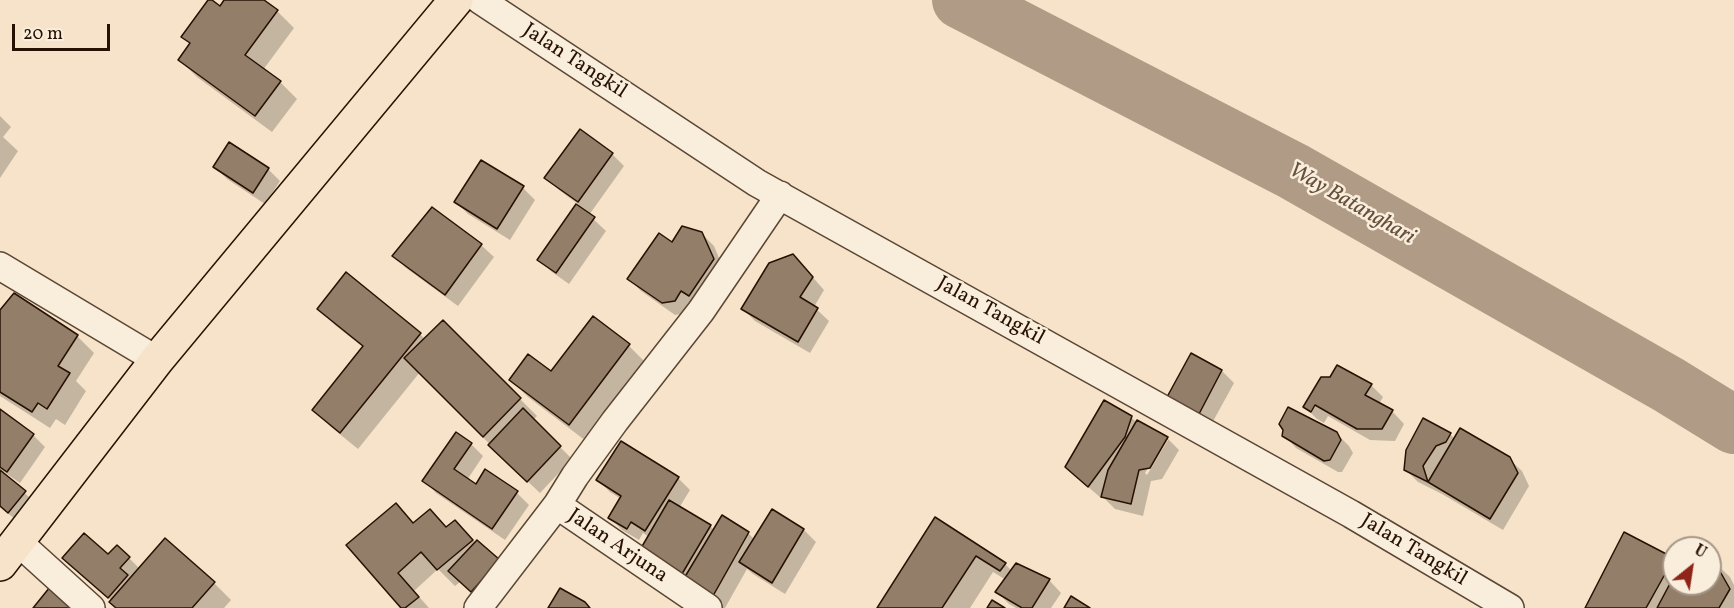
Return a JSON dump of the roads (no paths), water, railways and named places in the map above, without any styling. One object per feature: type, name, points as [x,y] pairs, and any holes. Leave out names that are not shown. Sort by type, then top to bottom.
[{"type":"main road","points":[[8,552],[157,360],[456,0]]},
{"type":"street","name":"Jalan Tangkil","points":[[480,0],[757,183],[1352,514],[1510,608]]},
{"type":"street","points":[[478,608],[556,506],[615,421],[701,311],[780,195]]},
{"type":"street","points":[[0,266],[157,360]]},
{"type":"street","name":"Jalan Arjuna","points":[[556,506],[708,608]]},
{"type":"street","points":[[8,552],[91,608]]},
{"type":"waterway","name":"Way Batanghari","points":[[961,0],[1293,171],[1669,385],[1734,425]]}]
